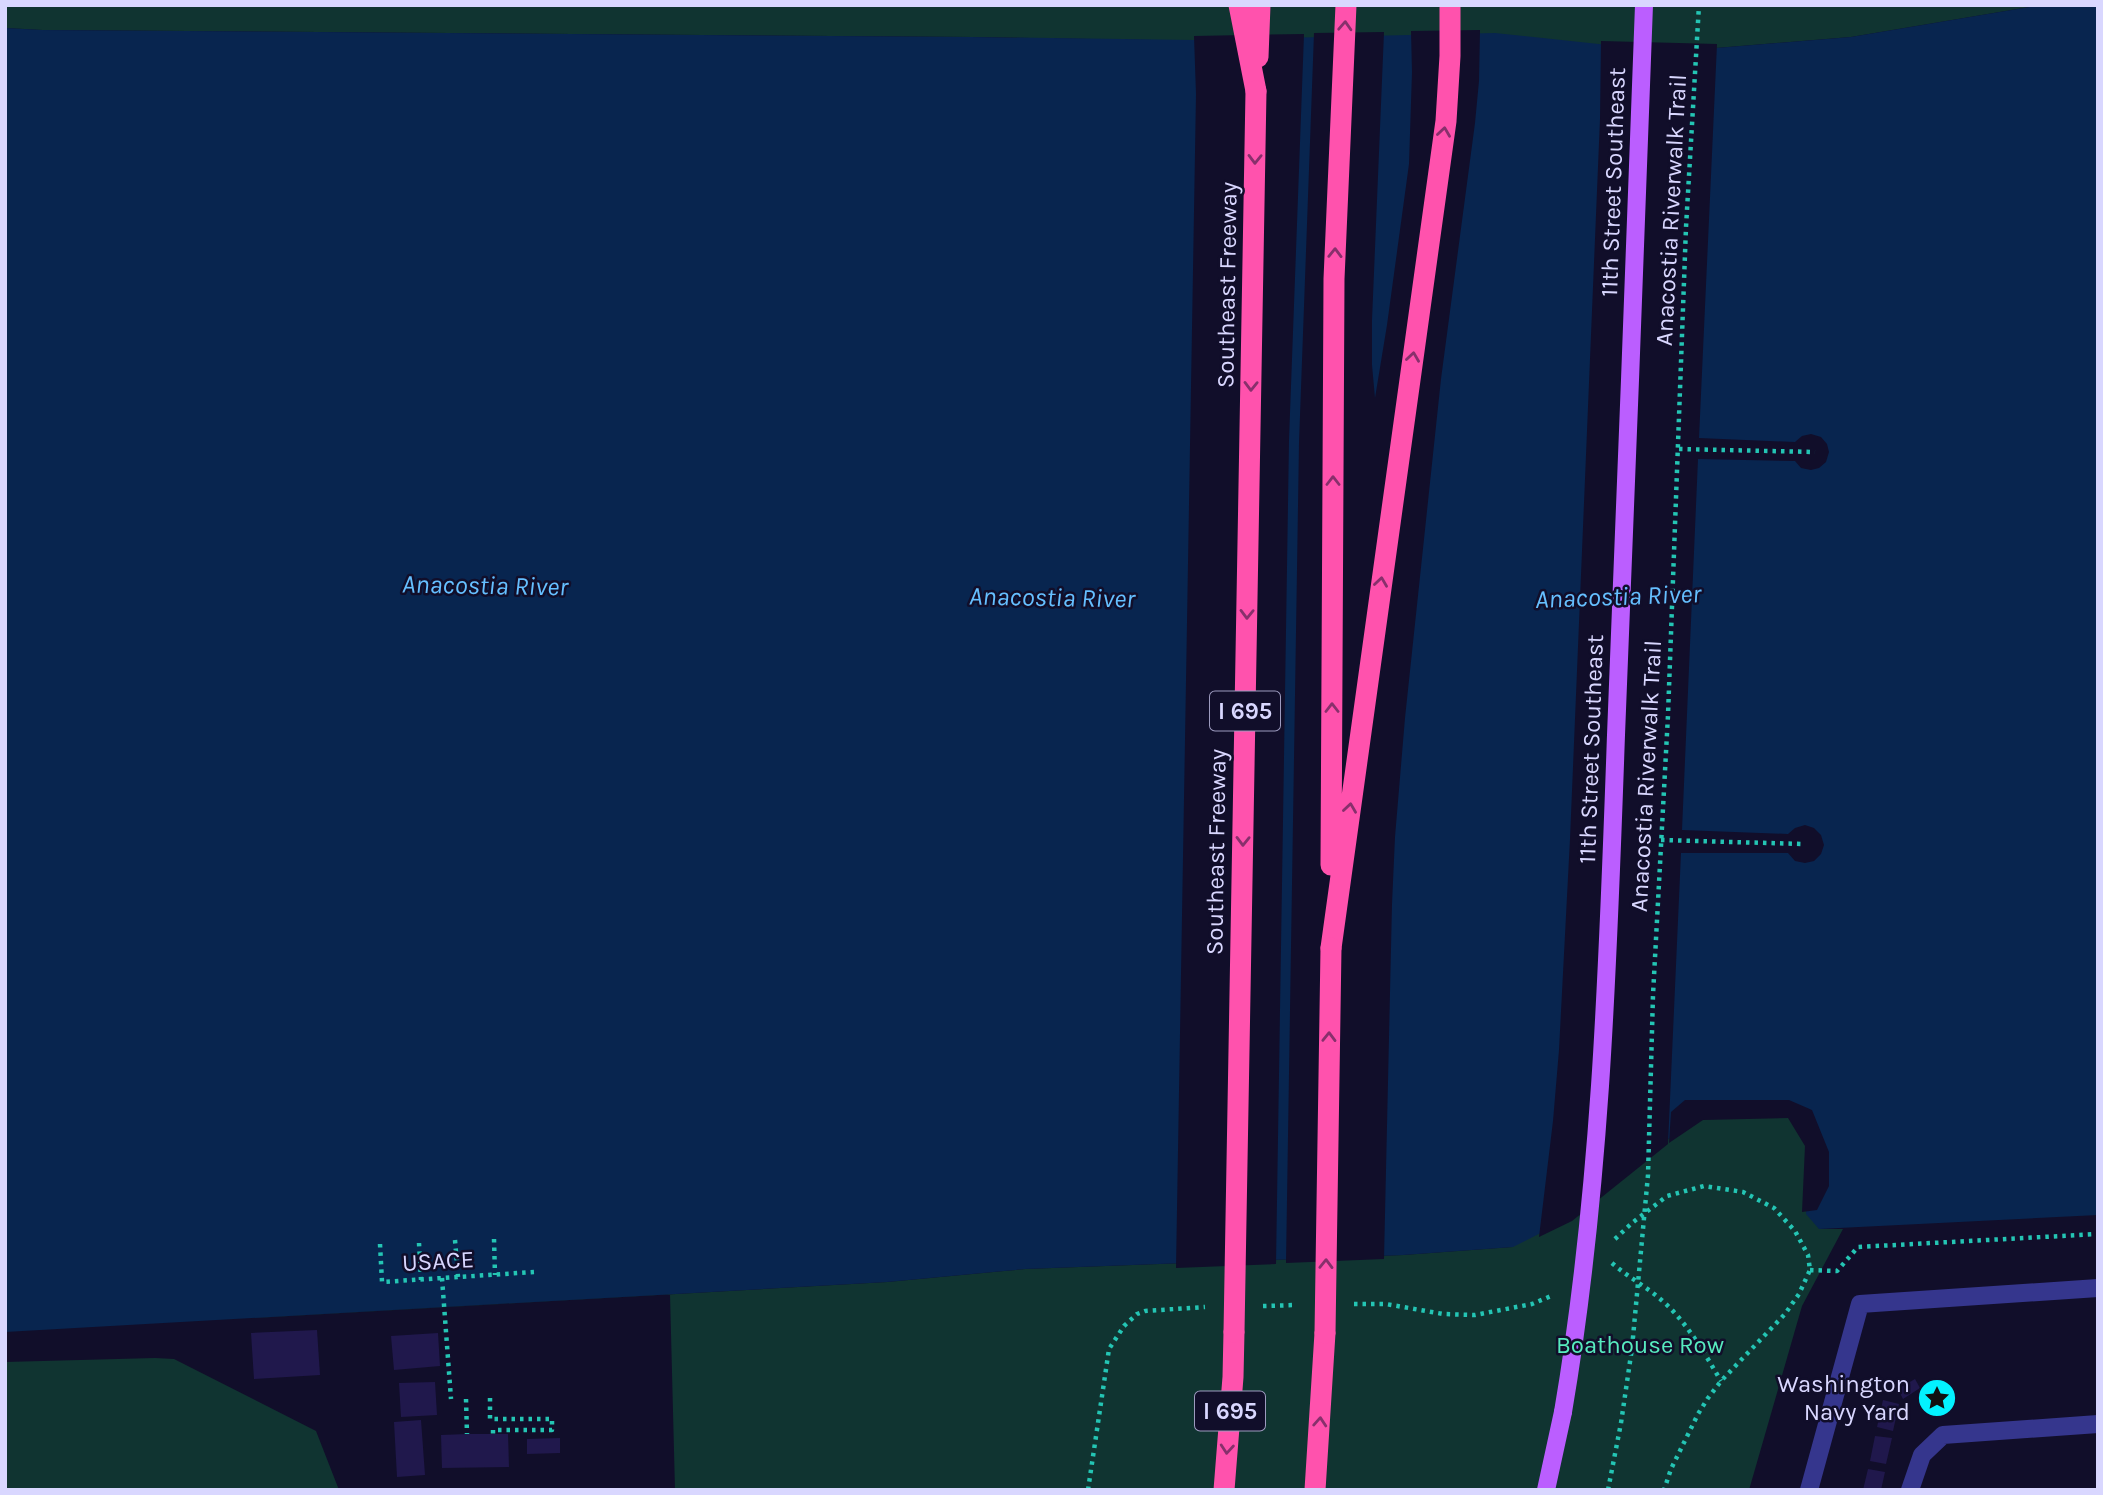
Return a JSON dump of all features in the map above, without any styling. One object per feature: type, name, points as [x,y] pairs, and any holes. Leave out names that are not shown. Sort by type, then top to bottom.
[{"type":"highway","points":[[1239,5],[1256,91]]},
{"type":"highway","name":"Southeast Freeway","points":[[1224,1490],[1233,1377],[1256,91],[1260,5]]},
{"type":"highway","points":[[1315,1490],[1325,1333],[1331,948],[1335,279],[1346,5]]},
{"type":"highway","points":[[1331,948],[1446,121],[1450,5]]},
{"type":"main road","name":"11th Street Southeast","points":[[1546,1490],[1563,1412],[1593,1176],[1609,912],[1644,5]]},
{"type":"lane","points":[[1809,1490],[1860,1304],[2098,1288]]},
{"type":"lane","points":[[1910,1490],[1922,1455],[1943,1435],[2098,1424]]},
{"type":"path","name":"Anacostia Riverwalk Trail","points":[[1608,1490],[1632,1348],[1648,1175],[1653,995],[1668,715],[1686,227],[1699,5]]},
{"type":"path","points":[[1679,449],[1815,452]]},
{"type":"path","points":[[1661,839],[1804,844]]},
{"type":"path","points":[[1612,1242],[1667,1196],[1704,1186],[1743,1192],[1774,1208],[1795,1231],[1808,1255],[1810,1270],[1799,1294],[1784,1314],[1721,1381],[1698,1414],[1671,1469],[1664,1490]]},
{"type":"path","points":[[1810,1270],[1837,1271],[1858,1248],[2098,1234]]},
{"type":"path","points":[[494,1239],[495,1275]]},
{"type":"path","points":[[455,1240],[458,1278]]},
{"type":"path","points":[[419,1243],[421,1280]]},
{"type":"path","name":"USACE","points":[[380,1244],[382,1282],[534,1272]]},
{"type":"path","points":[[1610,1261],[1676,1314],[1696,1340],[1721,1381]]},
{"type":"path","points":[[442,1278],[451,1399]]},
{"type":"path","points":[[490,1398],[490,1419],[552,1419],[552,1430],[493,1430],[493,1434]]},
{"type":"path","points":[[466,1399],[467,1434]]},
{"type":"green space","points":[[5,5],[2042,5],[1851,37],[1704,49],[971,37],[42,30],[5,28]]},
{"type":"green space","name":"Boathouse Row","points":[[1790,1115],[1809,1145],[1819,1229],[1843,1229],[1802,1306],[1749,1490],[675,1490],[670,1294],[887,1282],[1025,1269],[1403,1255],[1512,1247],[1701,1116]]},
{"type":"green space","points":[[174,1359],[316,1431],[339,1490],[5,1490],[5,1362]]},
{"type":"water","name":"Anacostia River","points":[[2042,5],[2098,5],[2098,1215],[1819,1229],[1806,1214],[1809,1145],[1790,1115],[1701,1116],[1655,1148],[1570,1218],[1513,1247],[1403,1255],[1025,1269],[887,1282],[5,1332],[5,28],[1194,40],[1495,33],[1608,45],[1704,49],[1851,37]]},
{"type":"pier","points":[[1480,30],[1475,123],[1441,379],[1395,837],[1384,1259],[1286,1263],[1299,443],[1314,33],[1384,32],[1372,320],[1375,398],[1409,164],[1411,31]]},
{"type":"pier","points":[[1304,34],[1289,440],[1276,1264],[1176,1268],[1196,94],[1194,36]]},
{"type":"pier","points":[[1601,41],[1717,44],[1699,438],[1795,442],[1802,436],[1811,434],[1821,437],[1829,452],[1826,462],[1811,470],[1801,468],[1795,461],[1698,459],[1682,830],[1788,834],[1805,825],[1814,828],[1821,835],[1824,845],[1821,854],[1814,861],[1805,863],[1795,861],[1788,853],[1681,853],[1668,1144],[1572,1221],[1539,1237],[1559,1050],[1570,839]]},
{"type":"pier","points":[[1685,1100],[1789,1100],[1812,1110],[1829,1152],[1829,1186],[1817,1210],[1802,1212],[1805,1146],[1788,1118],[1703,1120],[1669,1143],[1671,1112]]},
{"type":"building","points":[[317,1330],[320,1375],[254,1379],[251,1333]]},
{"type":"building","points":[[438,1333],[440,1366],[394,1370],[391,1336]]},
{"type":"building","points":[[1915,1379],[1920,1388],[1903,1399],[1898,1389]]},
{"type":"building","points":[[435,1382],[437,1415],[401,1417],[399,1383]]},
{"type":"building","points":[[1883,1400],[1899,1404],[1893,1431],[1877,1427]]},
{"type":"building","points":[[421,1420],[425,1475],[397,1477],[394,1422]]},
{"type":"building","points":[[508,1434],[509,1467],[442,1468],[441,1435]]},
{"type":"building","points":[[1875,1436],[1892,1438],[1886,1464],[1870,1461]]},
{"type":"building","points":[[560,1438],[560,1453],[527,1454],[527,1439]]},
{"type":"building","points":[[1868,1469],[1885,1472],[1881,1490],[1863,1490]]},
{"type":"place","name":"Washington Navy Yard","points":[[1937,1398]]}]
